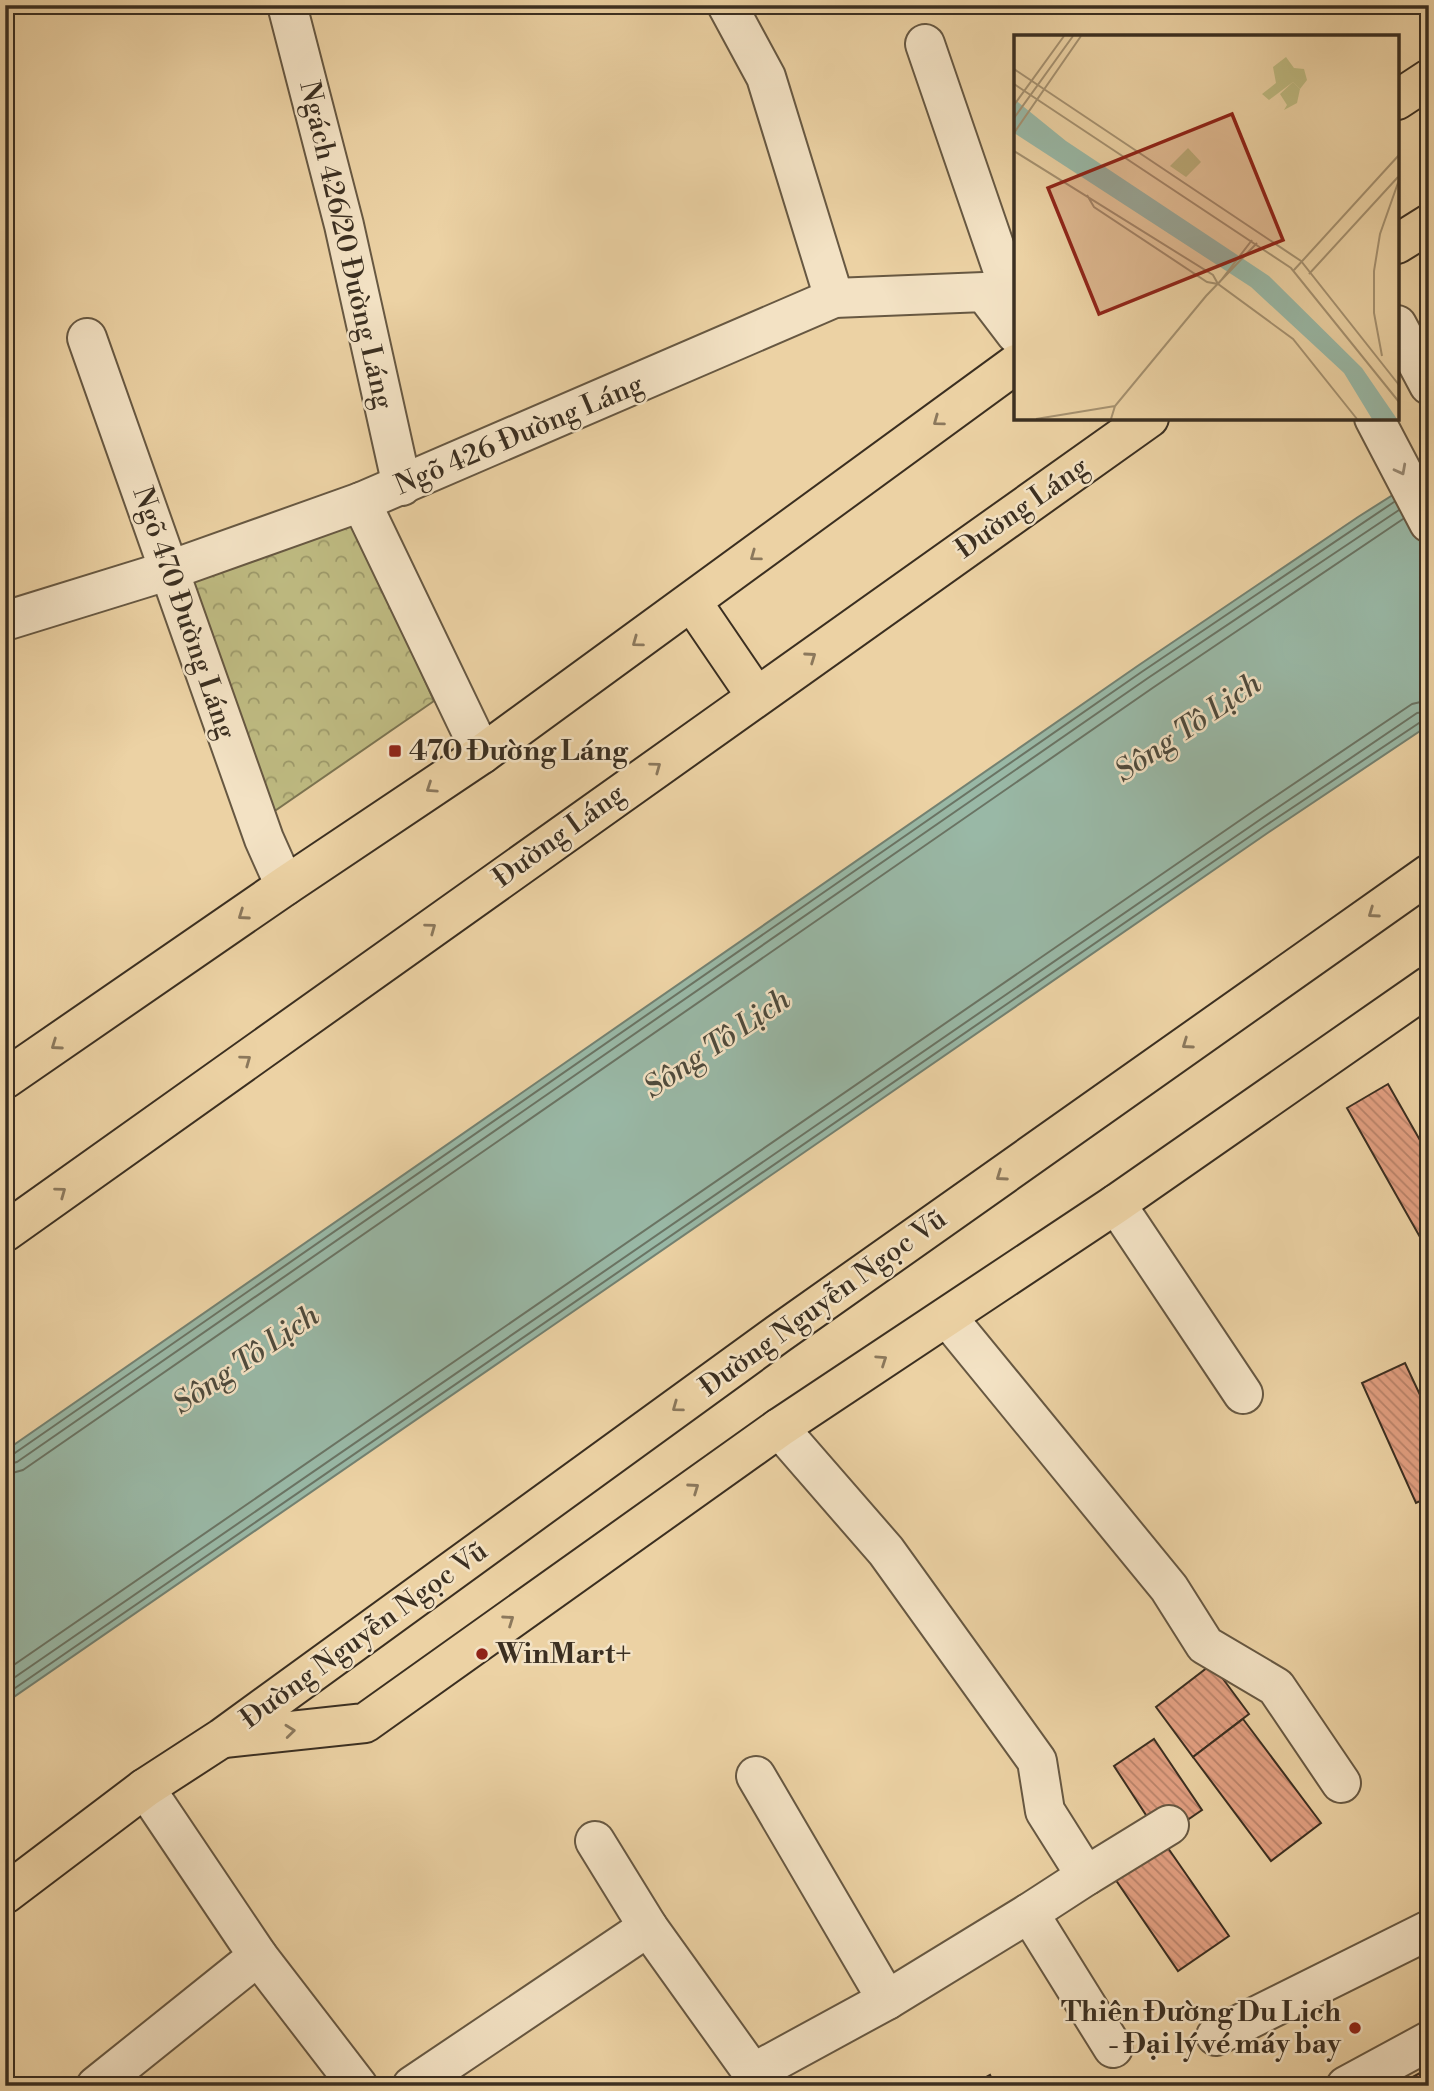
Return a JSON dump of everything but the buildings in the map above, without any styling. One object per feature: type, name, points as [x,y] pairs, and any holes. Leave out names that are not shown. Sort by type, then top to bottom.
[{"type":"main road","points":[[1399,99],[1429,79]]},
{"type":"main road","points":[[1399,243],[1429,224]]},
{"type":"main road","points":[[5,1079],[482,754],[1014,365]]},
{"type":"main road","name":"Đường Láng","points":[[5,1232],[1146,420]]},
{"type":"main road","points":[[692,602],[756,696]]},
{"type":"main road","name":"Đường Nguyễn Ngọc Vũ","points":[[5,1894],[145,1788],[222,1738],[778,1334],[1429,874]]},
{"type":"main road","name":"Đường Nguyễn Ngọc Vũ","points":[[222,1738],[365,1723],[779,1428],[1116,1204],[1429,986]]},
{"type":"street","name":"Ngách 426/20 Đường Láng","points":[[287,5],[344,225],[402,486]]},
{"type":"street","points":[[727,5],[766,77],[834,298]]},
{"type":"street","points":[[925,44],[1014,303]]},
{"type":"street","name":"Ngõ 426 Đường Láng","points":[[5,621],[170,570],[361,502],[834,298],[984,292],[1014,331]]},
{"type":"street","points":[[1399,329],[1429,385]]},
{"type":"street","name":"Ngõ 470 Đường Láng","points":[[87,338],[264,839],[285,886]]},
{"type":"street","points":[[1375,420],[1429,523]]},
{"type":"street","points":[[361,502],[482,754]]},
{"type":"street","points":[[1116,1204],[1243,1394]]},
{"type":"street","points":[[947,1317],[1169,1588],[1205,1645],[1276,1686],[1341,1783]]},
{"type":"street","points":[[779,1428],[886,1551],[1037,1761],[1045,1811],[1086,1875]]},
{"type":"street","points":[[756,1776],[887,2000]]},
{"type":"street","points":[[145,1788],[257,1955],[358,2086]]},
{"type":"street","points":[[595,1841],[648,1927],[757,2079],[1169,1825]]},
{"type":"street","points":[[1029,1913],[1113,2048]]},
{"type":"street","points":[[412,2086],[648,1927]]},
{"type":"street","points":[[1216,2036],[1429,1930]]},
{"type":"street","points":[[96,2086],[257,1955]]},
{"type":"street","points":[[1346,2086],[1429,2040]]},
{"type":"green space","points":[[342,496],[434,701],[266,817],[158,562]]},
{"type":"water","name":"Sông Tô Lịch","points":[[1429,472],[1429,725],[1269,832],[5,1703],[5,1451],[1139,665]]},
{"type":"place","name":"470 Đường Láng","points":[[395,751]]},
{"type":"place","name":"WinMart+","points":[[482,1654]]},
{"type":"place","name":"Thiên Đường Du Lịch - Đại lý vé máy bay","points":[[1355,2028]]}]
